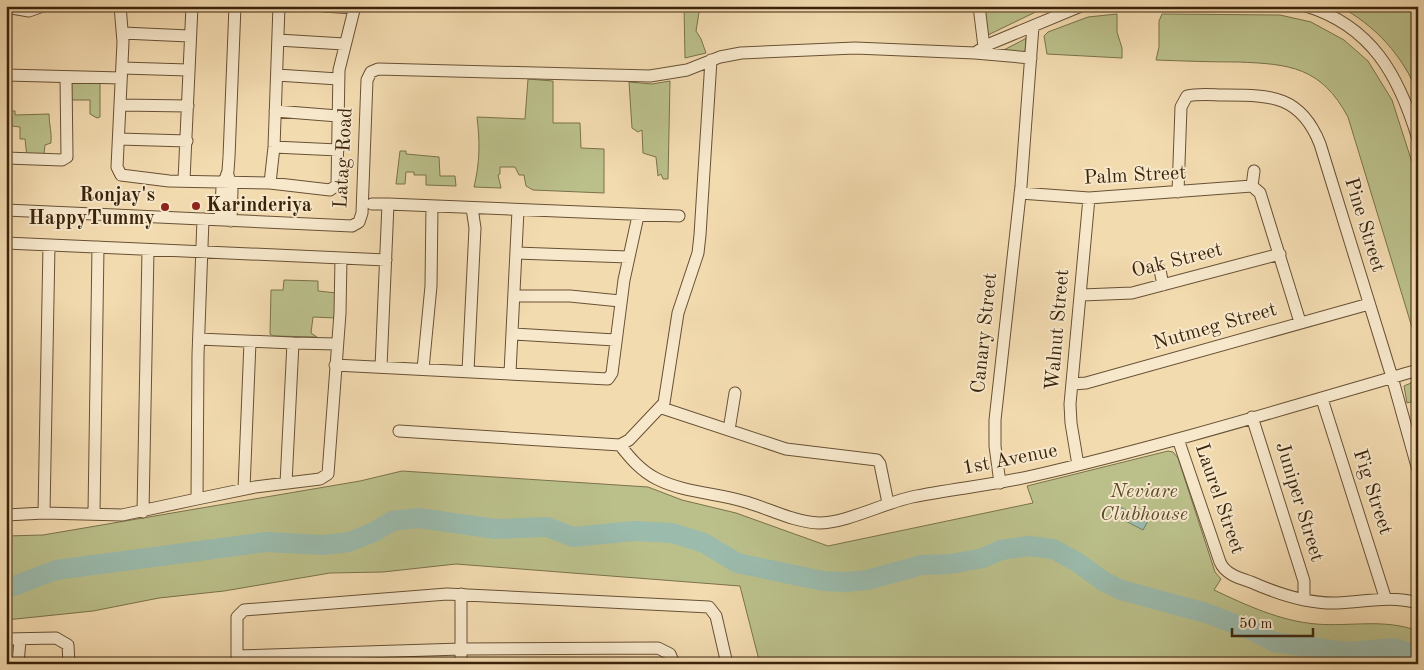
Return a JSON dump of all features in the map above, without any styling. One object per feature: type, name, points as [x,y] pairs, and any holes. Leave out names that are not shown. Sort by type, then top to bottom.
[{"type":"street","points":[[6,8],[29,11],[43,6]]},
{"type":"street","points":[[120,6],[123,33],[117,167],[121,175],[170,181],[227,178],[330,190],[337,185],[338,79],[344,44],[354,7],[323,6]]},
{"type":"street","points":[[184,180],[189,36],[192,6]]},
{"type":"street","points":[[226,221],[235,6]]},
{"type":"street","points":[[270,183],[276,111],[279,6]]},
{"type":"street","points":[[979,50],[980,6]]},
{"type":"street","points":[[979,50],[1081,6]]},
{"type":"street","points":[[1306,6],[1337,19],[1374,48],[1388,66],[1401,90],[1418,139]]},
{"type":"street","name":"Canary Street","points":[[1000,483],[995,446],[995,420],[1020,190],[1033,26]]},
{"type":"street","points":[[123,33],[189,36]]},
{"type":"street","points":[[278,40],[344,44]]},
{"type":"street","points":[[399,431],[620,445],[629,440],[662,408],[678,313],[699,244],[711,60],[741,53],[855,48],[979,50],[1031,58]]},
{"type":"street","name":"Latag Road","points":[[6,210],[352,226],[359,222],[362,213],[366,80],[371,72],[385,69],[650,76],[687,70],[711,60]]},
{"type":"street","points":[[6,75],[66,77],[188,70]]},
{"type":"street","points":[[277,75],[338,79]]},
{"type":"street","points":[[6,158],[62,160],[67,157],[66,77]]},
{"type":"street","name":"Pine Street","points":[[1178,192],[1180,107],[1184,99],[1192,95],[1259,96],[1284,101],[1303,114],[1312,126],[1320,144],[1392,377],[1418,470]]},
{"type":"street","points":[[120,105],[188,106]]},
{"type":"street","points":[[276,111],[338,116]]},
{"type":"street","points":[[119,138],[186,141]]},
{"type":"street","points":[[274,147],[338,150]]},
{"type":"street","points":[[1254,171],[1252,186],[1260,194],[1300,322]]},
{"type":"street","name":"Palm Street","points":[[1020,190],[1089,198],[1252,186]]},
{"type":"street","name":"Walnut Street","points":[[1078,465],[1070,423],[1089,198]]},
{"type":"street","points":[[372,204],[638,216],[679,216]]},
{"type":"street","points":[[381,367],[388,204]]},
{"type":"street","points":[[424,369],[431,286],[432,206]]},
{"type":"street","points":[[468,371],[475,228],[472,208]]},
{"type":"street","points":[[510,373],[514,334],[518,210]]},
{"type":"street","points":[[335,365],[608,379],[612,373],[620,301],[638,216]]},
{"type":"street","points":[[197,499],[200,251],[203,219]]},
{"type":"street","points":[[6,243],[386,260]]},
{"type":"street","points":[[44,514],[49,245]]},
{"type":"street","points":[[94,514],[98,247]]},
{"type":"street","points":[[143,512],[148,250]]},
{"type":"street","points":[[516,253],[628,257]]},
{"type":"street","name":"Oak Street","points":[[1082,295],[1120,294],[1163,285],[1280,254]]},
{"type":"street","points":[[6,516],[44,514],[122,515],[244,489],[320,479],[328,474],[336,344],[340,313],[341,258]]},
{"type":"street","points":[[1160,270],[1163,285]]},
{"type":"street","points":[[515,296],[570,296],[620,301]]},
{"type":"street","name":"Nutmeg Street","points":[[1072,384],[1086,383],[1368,304]]},
{"type":"street","points":[[514,334],[615,340]]},
{"type":"street","points":[[199,339],[336,344]]},
{"type":"street","points":[[244,489],[250,342]]},
{"type":"street","points":[[286,483],[293,343]]},
{"type":"street","name":"1st Avenue","points":[[620,445],[633,461],[657,479],[691,491],[742,501],[806,521],[830,522],[888,503],[1000,483],[1078,465],[1322,399],[1418,370]]},
{"type":"street","points":[[728,430],[735,393]]},
{"type":"street","name":"Fig Street","points":[[1322,399],[1385,598]]},
{"type":"street","points":[[662,408],[798,452],[877,460],[880,464],[888,503]]},
{"type":"street","name":"Juniper Street","points":[[1252,417],[1302,576],[1304,600]]},
{"type":"street","name":"Laurel Street","points":[[1178,439],[1220,562],[1225,570],[1275,592],[1304,600]]},
{"type":"street","points":[[461,594],[461,664]]},
{"type":"street","points":[[674,664],[670,654],[658,648],[462,649],[237,660],[237,617],[244,610],[461,594],[709,607],[716,616],[727,664]]},
{"type":"street","points":[[1304,600],[1335,603],[1385,598],[1418,603]]},
{"type":"street","points":[[6,639],[61,639],[68,645],[70,664]]},
{"type":"street","points":[[18,664],[20,640]]},
{"type":"green space","points":[[684,6],[700,6],[696,31],[706,53],[685,58]]},
{"type":"green space","points":[[982,6],[1048,6],[988,35]]},
{"type":"green space","points":[[1339,6],[1418,6],[1418,93],[1412,79],[1396,54],[1376,32]]},
{"type":"green space","points":[[1117,14],[1117,32],[1122,48],[1122,58],[1047,54],[1044,36],[1048,32],[1088,17]]},
{"type":"green space","points":[[1162,14],[1280,15],[1311,22],[1344,40],[1368,61],[1392,100],[1418,181],[1418,333],[1414,334],[1348,117],[1338,100],[1315,78],[1289,67],[1257,63],[1156,60],[1159,47],[1159,21]]},
{"type":"green space","points":[[1026,38],[1025,53],[1000,52],[1023,40]]},
{"type":"green space","points":[[528,79],[553,81],[553,123],[580,123],[581,148],[604,149],[604,193],[533,190],[526,186],[524,175],[519,175],[515,167],[500,167],[500,174],[498,175],[501,188],[474,187],[479,152],[477,117],[525,119]]},
{"type":"green space","points":[[100,80],[100,117],[97,118],[90,114],[90,100],[71,100],[71,81]]},
{"type":"green space","points":[[670,81],[668,179],[663,179],[661,174],[658,176],[656,157],[643,153],[642,130],[638,132],[632,128],[629,82],[652,84]]},
{"type":"green space","points":[[9,111],[15,111],[15,115],[49,114],[51,143],[45,145],[44,154],[27,157],[25,139],[20,139],[20,127],[12,126],[12,117],[9,116]]},
{"type":"green space","points":[[400,151],[406,151],[406,154],[439,157],[440,176],[455,176],[456,186],[426,185],[426,175],[414,175],[414,172],[406,172],[405,184],[396,184]]},
{"type":"green space","points":[[284,280],[318,281],[318,291],[337,293],[335,318],[313,317],[311,333],[317,337],[273,336],[270,334],[271,290],[283,290]]},
{"type":"green space","points":[[1418,380],[1418,400],[1407,403],[1404,386]]},
{"type":"green space","name":"Neviare Clubhouse","points":[[1168,451],[1173,452],[1178,458],[1215,572],[1221,579],[1214,590],[1264,612],[1289,620],[1329,625],[1392,625],[1418,631],[1418,664],[760,664],[740,586],[456,564],[383,572],[330,573],[224,591],[159,598],[93,611],[6,620],[6,536],[43,535],[360,481],[402,471],[648,487],[682,500],[736,513],[828,546],[1033,503],[1027,486]]},
{"type":"shaded area","points":[[1114,504],[1148,521],[1143,530],[1110,513]]},
{"type":"waterway","points":[[6,587],[14,586],[56,570],[266,542],[324,545],[349,542],[374,532],[392,521],[418,518],[496,529],[547,527],[573,537],[634,531],[672,533],[704,543],[737,563],[823,581],[846,582],[867,580],[922,565],[951,564],[983,558],[1001,550],[1029,546],[1053,549],[1077,562],[1103,581],[1121,590],[1206,613],[1253,631],[1274,642],[1347,652],[1394,648],[1418,656]]},
{"type":"place","name":"Karinderiya","points":[[196,206]]},
{"type":"place","name":"Ronjay's HappyTummy","points":[[165,207]]}]
